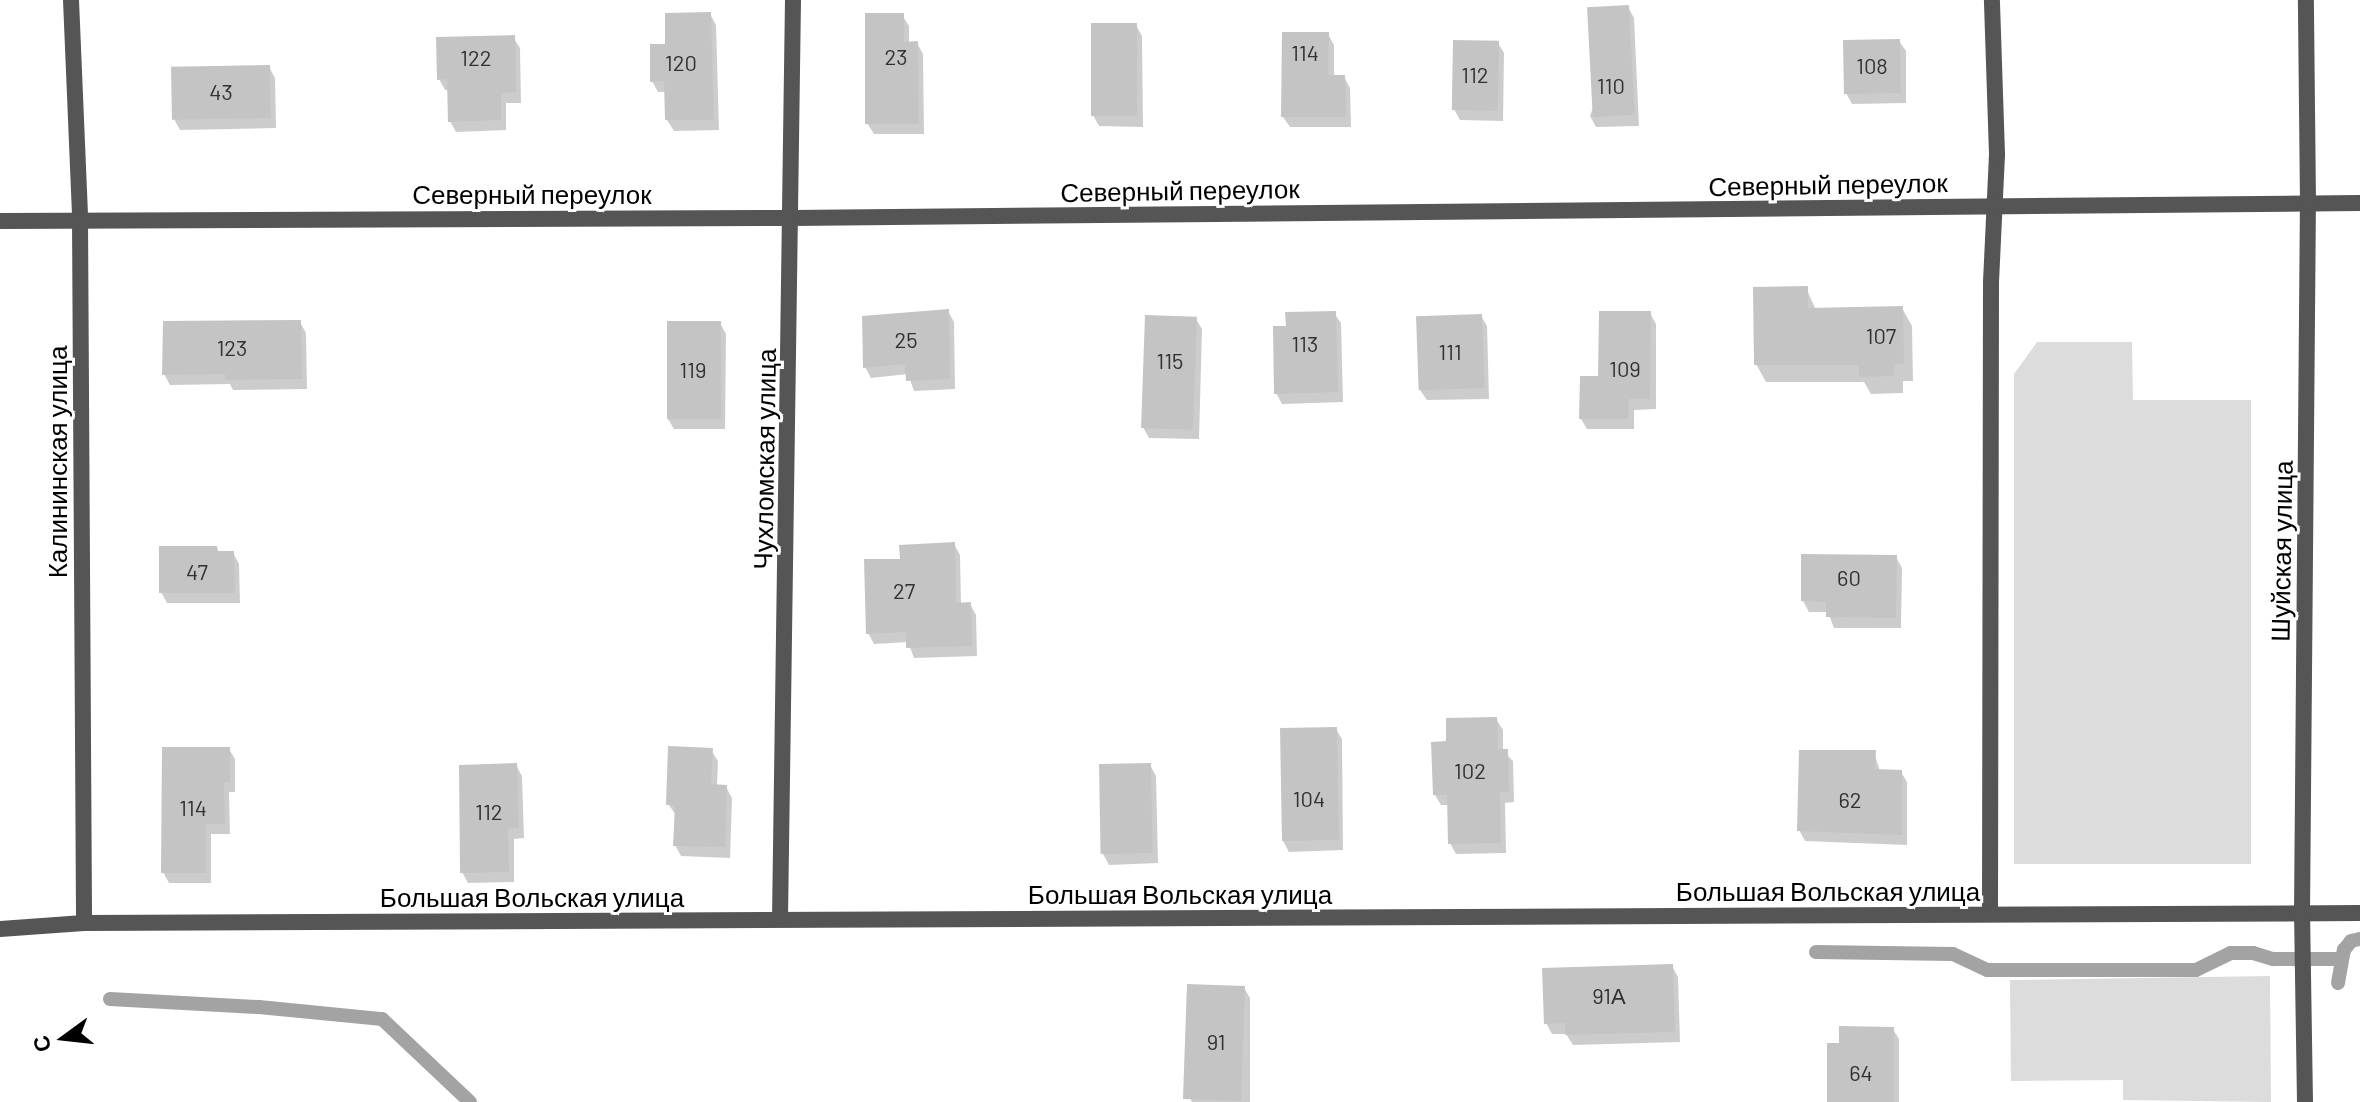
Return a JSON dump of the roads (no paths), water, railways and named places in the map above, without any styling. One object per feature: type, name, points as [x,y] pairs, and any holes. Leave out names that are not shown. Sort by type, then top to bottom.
[{"type":"street","name":"Калининская улица","points":[[71,0],[80,219],[84,923]]},
{"type":"street","name":"Чухломская улица","points":[[780,919],[793,0]]},
{"type":"street","points":[[1990,914],[1991,282],[1995,206],[1992,0]]},
{"type":"street","name":"Шуйская улица","points":[[2305,1102],[2302,913],[2308,203],[2306,0]]},
{"type":"street","name":"Северный переулок","points":[[0,221],[792,218],[2360,203]]},
{"type":"street","name":"Большая Вольская улица","points":[[0,929],[84,923],[2360,913]]},
{"type":"waterway","points":[[2338,983],[2344,950],[2351,941],[2360,939]]},
{"type":"waterway","points":[[1816,952],[1953,954],[1988,970],[2196,970],[2231,953],[2253,953],[2273,959],[2341,959]]},
{"type":"waterway","points":[[110,999],[259,1007],[382,1019],[470,1102]]}]
